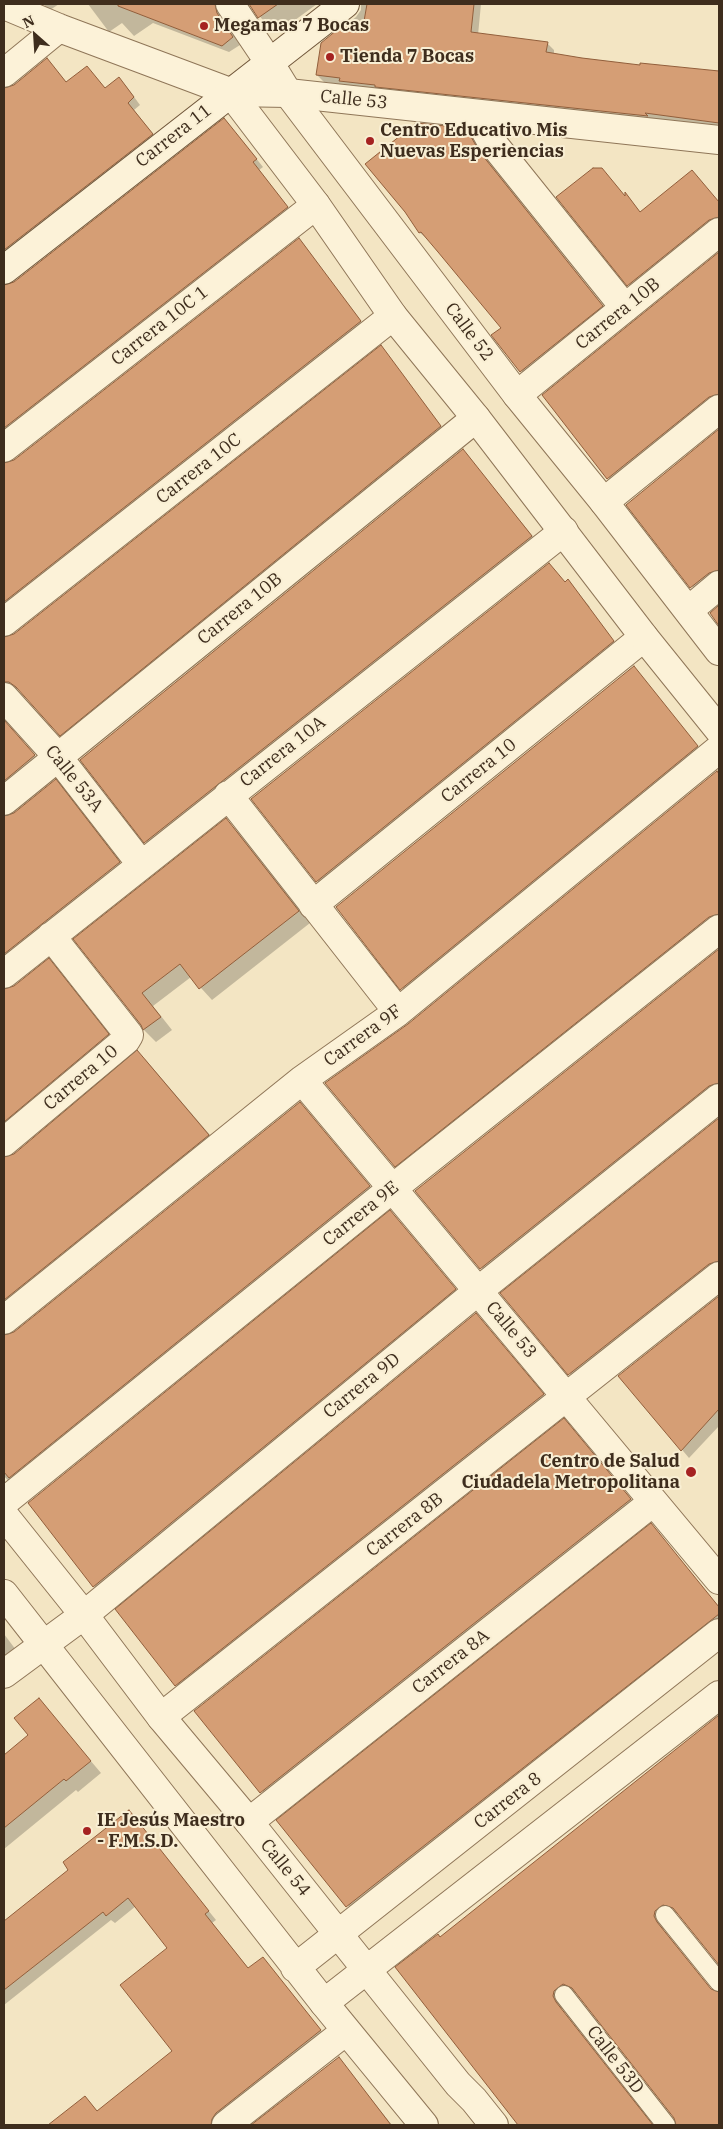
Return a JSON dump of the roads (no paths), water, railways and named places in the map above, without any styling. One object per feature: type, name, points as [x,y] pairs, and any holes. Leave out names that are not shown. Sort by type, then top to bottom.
[{"type":"street","name":"Calle 53","points":[[4,4],[60,28],[230,92],[288,93],[719,140]]},
{"type":"street","name":"Calle 52","points":[[230,4],[288,93],[517,395],[604,502],[719,651]]},
{"type":"street","name":"Carrera 11","points":[[4,270],[345,4]]},
{"type":"street","points":[[4,73],[60,28]]},
{"type":"street","points":[[230,92],[316,205],[394,316],[564,531],[644,638],[719,730]]},
{"type":"street","points":[[476,114],[492,140],[625,308]]},
{"type":"street","name":"Carrera 10C 1","points":[[4,448],[316,205]]},
{"type":"street","name":"Carrera 10B","points":[[517,395],[719,232]]},
{"type":"street","name":"Carrera 10C","points":[[4,622],[394,316]]},
{"type":"street","points":[[604,502],[719,409]]},
{"type":"street","name":"Carrera 10B","points":[[4,801],[476,418]]},
{"type":"street","name":"Carrera 10A","points":[[4,974],[140,864],[564,531]]},
{"type":"street","points":[[689,610],[719,585]]},
{"type":"street","name":"Carrera 10","points":[[313,905],[644,638]]},
{"type":"street","name":"Calle 53A","points":[[4,697],[58,757],[140,864]]},
{"type":"street","name":"Carrera 9F","points":[[4,1320],[302,1080],[398,1012],[719,749]]},
{"type":"street","points":[[228,795],[398,1012]]},
{"type":"street","name":"Carrera 9E","points":[[4,1502],[393,1188],[719,929]]},
{"type":"street","name":"Carrera 10","points":[[4,1142],[126,1040],[129,1035],[51,936]]},
{"type":"street","name":"Calle 53","points":[[302,1080],[719,1580]]},
{"type":"street","name":"Carrera 9D","points":[[4,1674],[84,1615],[478,1291],[719,1098]]},
{"type":"street","name":"Carrera 8B","points":[[161,1717],[719,1276]]},
{"type":"street","name":"Carrera 8A","points":[[248,1822],[654,1502]]},
{"type":"street","name":"Calle 54","points":[[4,1515],[84,1615],[161,1717],[339,1934],[458,2084],[494,2125]]},
{"type":"street","points":[[4,1594],[295,1968],[424,2125]]},
{"type":"street","name":"Carrera 8","points":[[295,1968],[719,1633]]},
{"type":"street","points":[[324,2003],[719,1695]]},
{"type":"street","points":[[226,2125],[346,2030]]},
{"type":"lane","points":[[665,1915],[719,1982]]},
{"type":"lane","name":"Calle 53D","points":[[564,1995],[666,2125]]},
{"type":"place","name":"Megamas 7 Bocas","points":[[204,26]]},
{"type":"place","name":"Tienda 7 Bocas","points":[[330,57]]},
{"type":"place","name":"Centro Educativo Mis Nuevas Esperiencias","points":[[370,141]]},
{"type":"place","name":"Centro de Salud Ciudadela Metropolitana","points":[[691,1472]]},
{"type":"place","name":"IE Jesús Maestro - F.M.S.D.","points":[[87,1831]]}]
